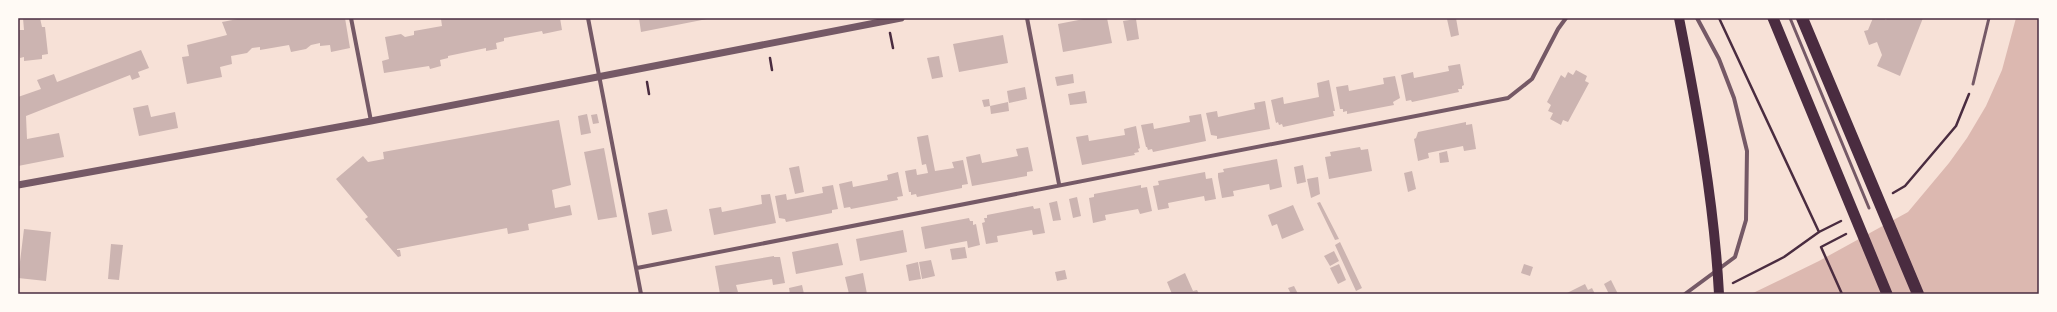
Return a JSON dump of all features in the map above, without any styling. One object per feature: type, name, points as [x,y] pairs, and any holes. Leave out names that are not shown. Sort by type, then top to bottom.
[{"type":"highway","points":[[1773,18],[1887,294]]},
{"type":"highway","points":[[1802,18],[1918,294]]},
{"type":"main road","points":[[1679,18],[1704,147],[1719,294]]},
{"type":"street","points":[[351,18],[371,122]]},
{"type":"street","points":[[588,18],[641,294]]},
{"type":"street","points":[[18,185],[371,122],[901,18]]},
{"type":"street","points":[[1027,18],[1059,184]]},
{"type":"street","points":[[637,268],[1059,184],[1508,98],[1532,79],[1558,29],[1566,18]]},
{"type":"street","points":[[1685,294],[1735,257],[1746,220],[1747,151],[1734,98],[1719,59],[1697,18]]},
{"type":"lane","points":[[1790,18],[1869,208]]},
{"type":"lane","points":[[1973,84],[1989,18]]},
{"type":"path","points":[[1719,18],[1819,232]]},
{"type":"path","points":[[1842,294],[1821,247],[1852,231]]},
{"type":"shaded area","points":[[2016,18],[2039,18],[2039,294],[1751,294],[1819,261],[1908,212],[1949,163],[1967,138],[1986,106],[2002,70]]},
{"type":"building","points":[[23,18],[40,18],[42,27],[45,27],[48,54],[42,55],[42,59],[24,61],[24,57],[20,58],[18,30],[24,30]]},
{"type":"building","points":[[243,18],[345,18],[350,48],[331,52],[330,45],[320,46],[320,43],[311,45],[306,49],[291,52],[289,45],[260,50],[260,47],[252,48],[247,53],[231,56],[232,64],[220,67],[222,77],[187,84],[182,57],[189,56],[187,45],[227,35],[222,22]]},
{"type":"building","points":[[560,18],[562,30],[543,34],[542,31],[504,38],[504,41],[496,43],[497,49],[486,51],[486,48],[448,56],[448,58],[440,60],[441,66],[430,69],[429,66],[384,73],[382,61],[389,59],[385,37],[401,34],[405,37],[414,35],[414,31],[442,26],[441,19]]},
{"type":"building","points":[[639,18],[707,18],[707,19],[641,32]]},
{"type":"building","points":[[1089,18],[1107,18],[1112,43],[1063,52],[1058,24]]},
{"type":"building","points":[[1456,18],[1459,35],[1451,37],[1447,19]]},
{"type":"building","points":[[1873,18],[1885,18],[1885,20],[1890,18],[1923,18],[1900,76],[1877,66],[1882,55],[1877,42],[1869,45],[1864,31],[1868,30]]},
{"type":"building","points":[[1136,19],[1139,39],[1127,41],[1123,21]]},
{"type":"building","points":[[1003,35],[1008,63],[959,72],[953,44]]},
{"type":"building","points":[[141,50],[149,68],[138,72],[140,77],[132,80],[130,75],[26,116],[27,139],[59,133],[64,157],[18,166],[18,97],[41,89],[37,80],[54,74],[57,82]]},
{"type":"building","points":[[939,56],[943,77],[932,79],[927,58]]},
{"type":"building","points":[[1460,64],[1464,85],[1462,86],[1462,89],[1458,89],[1459,92],[1412,102],[1411,100],[1406,101],[1401,75],[1413,72],[1414,78],[1449,71],[1448,66]]},
{"type":"building","points":[[1576,70],[1587,76],[1585,81],[1589,83],[1568,122],[1563,120],[1561,125],[1550,119],[1553,113],[1548,111],[1551,105],[1547,102],[1561,75],[1565,78],[1568,72],[1573,75]]},
{"type":"building","points":[[1073,74],[1074,83],[1057,86],[1055,77]]},
{"type":"building","points":[[1395,76],[1400,98],[1393,102],[1394,105],[1347,114],[1347,111],[1343,112],[1343,109],[1340,109],[1336,87],[1348,85],[1349,91],[1384,84],[1383,78]]},
{"type":"building","points":[[1329,80],[1335,111],[1333,111],[1334,116],[1283,127],[1282,124],[1279,125],[1278,122],[1276,123],[1271,100],[1283,97],[1284,104],[1319,97],[1317,83]]},
{"type":"building","points":[[1025,87],[1027,99],[1009,103],[1007,91]]},
{"type":"building","points":[[1085,91],[1087,103],[1070,105],[1068,94]]},
{"type":"building","points":[[989,99],[990,106],[984,107],[982,100]]},
{"type":"building","points":[[1265,101],[1270,129],[1217,139],[1217,136],[1211,135],[1206,113],[1217,111],[1218,117],[1255,109],[1254,103]]},
{"type":"building","points":[[1008,102],[1009,111],[991,114],[990,106]]},
{"type":"building","points":[[148,105],[151,117],[175,112],[178,128],[139,136],[133,108]]},
{"type":"building","points":[[587,114],[591,133],[581,135],[578,116]]},
{"type":"building","points":[[597,114],[599,123],[593,124],[591,115]]},
{"type":"building","points":[[1201,114],[1206,141],[1153,152],[1152,149],[1148,150],[1146,147],[1141,125],[1153,123],[1154,129],[1190,122],[1189,116]]},
{"type":"building","points":[[559,120],[571,185],[552,190],[555,208],[570,205],[572,215],[528,224],[529,230],[508,234],[507,228],[397,249],[400,250],[401,256],[398,257],[365,219],[368,217],[336,179],[363,156],[368,162],[384,159],[383,152]]},
{"type":"building","points":[[1466,122],[1466,125],[1472,124],[1476,149],[1464,151],[1463,146],[1428,153],[1429,158],[1418,161],[1414,139],[1416,138],[1418,132]]},
{"type":"building","points":[[1136,126],[1140,148],[1138,149],[1139,152],[1134,153],[1135,155],[1082,165],[1076,137],[1088,135],[1089,141],[1125,135],[1124,129]]},
{"type":"building","points":[[928,135],[935,171],[954,168],[952,162],[963,160],[968,184],[962,185],[962,188],[917,197],[916,194],[911,195],[911,192],[909,192],[905,171],[916,169],[917,175],[928,173],[926,164],[922,165],[917,137]]},
{"type":"building","points":[[1028,147],[1033,171],[1027,172],[1027,176],[972,186],[966,157],[980,154],[982,163],[1018,156],[1016,149]]},
{"type":"building","points":[[1360,147],[1361,150],[1368,149],[1372,171],[1329,179],[1325,157],[1331,156],[1330,152]]},
{"type":"building","points":[[604,148],[617,217],[598,220],[584,152]]},
{"type":"building","points":[[1447,151],[1449,162],[1440,163],[1439,153]]},
{"type":"building","points":[[1277,159],[1282,187],[1270,190],[1269,184],[1233,191],[1234,196],[1222,198],[1218,173],[1224,172],[1223,169]]},
{"type":"building","points":[[1303,165],[1306,182],[1297,184],[1294,167]]},
{"type":"building","points":[[799,166],[804,192],[795,194],[789,168]]},
{"type":"building","points":[[1412,171],[1416,189],[1408,192],[1404,173]]},
{"type":"building","points":[[898,172],[903,196],[897,197],[898,200],[851,209],[850,207],[844,208],[839,184],[852,181],[853,187],[888,180],[887,175]]},
{"type":"building","points":[[1205,172],[1206,179],[1212,178],[1216,199],[1205,201],[1204,196],[1168,203],[1169,208],[1158,210],[1153,186],[1159,185],[1158,181]]},
{"type":"building","points":[[1318,177],[1320,194],[1311,198],[1307,179]]},
{"type":"building","points":[[833,185],[838,209],[832,210],[832,213],[786,222],[785,219],[779,218],[775,196],[786,194],[787,200],[823,193],[822,187]]},
{"type":"building","points":[[1141,185],[1141,188],[1147,187],[1152,211],[1140,214],[1138,209],[1105,215],[1106,220],[1093,223],[1089,198],[1094,197],[1094,194]]},
{"type":"building","points":[[770,194],[776,223],[714,235],[709,209],[721,207],[722,212],[762,204],[761,195]]},
{"type":"building","points":[[1077,197],[1081,216],[1073,218],[1069,199]]},
{"type":"building","points":[[1057,201],[1061,220],[1053,221],[1049,203]]},
{"type":"building","points":[[1320,202],[1339,239],[1335,240],[1317,203]]},
{"type":"building","points":[[1293,205],[1304,230],[1282,239],[1277,224],[1272,226],[1268,215]]},
{"type":"building","points":[[1033,206],[1034,209],[1040,208],[1045,233],[1033,235],[1032,230],[997,236],[998,242],[986,244],[982,223],[985,222],[984,218],[987,218],[987,215]]},
{"type":"building","points":[[667,209],[672,231],[652,235],[648,213]]},
{"type":"building","points":[[969,218],[970,221],[973,221],[973,225],[976,224],[980,245],[968,248],[967,241],[925,249],[921,227]]},
{"type":"building","points":[[24,229],[51,232],[46,281],[18,278]]},
{"type":"building","points":[[903,230],[907,252],[860,261],[856,239]]},
{"type":"building","points":[[1340,242],[1362,288],[1356,291],[1335,245]]},
{"type":"building","points":[[838,243],[843,265],[796,274],[792,252]]},
{"type":"building","points":[[111,244],[123,245],[119,280],[108,279]]},
{"type":"building","points":[[965,247],[967,258],[952,260],[950,249]]},
{"type":"building","points":[[1334,251],[1339,261],[1330,266],[1324,256]]},
{"type":"building","points":[[774,256],[780,257],[785,283],[773,285],[772,279],[736,285],[738,292],[720,294],[715,266]]},
{"type":"building","points":[[931,260],[935,276],[922,279],[919,262]]},
{"type":"building","points":[[918,262],[921,279],[909,281],[906,265]]},
{"type":"building","points":[[1339,264],[1346,280],[1338,284],[1330,268]]},
{"type":"building","points":[[1524,264],[1533,267],[1530,276],[1521,273]]},
{"type":"building","points":[[1065,270],[1067,279],[1057,281],[1055,272]]},
{"type":"building","points":[[863,273],[867,294],[849,294],[845,277]]},
{"type":"building","points":[[1185,273],[1193,291],[1197,290],[1199,294],[1172,294],[1167,282]]},
{"type":"building","points":[[1611,280],[1618,294],[1609,294],[1604,284]]},
{"type":"building","points":[[1585,284],[1588,290],[1592,288],[1595,294],[1565,294]]},
{"type":"building","points":[[802,285],[804,294],[790,294],[789,288]]},
{"type":"building","points":[[1294,286],[1298,294],[1291,294],[1288,288]]}]
